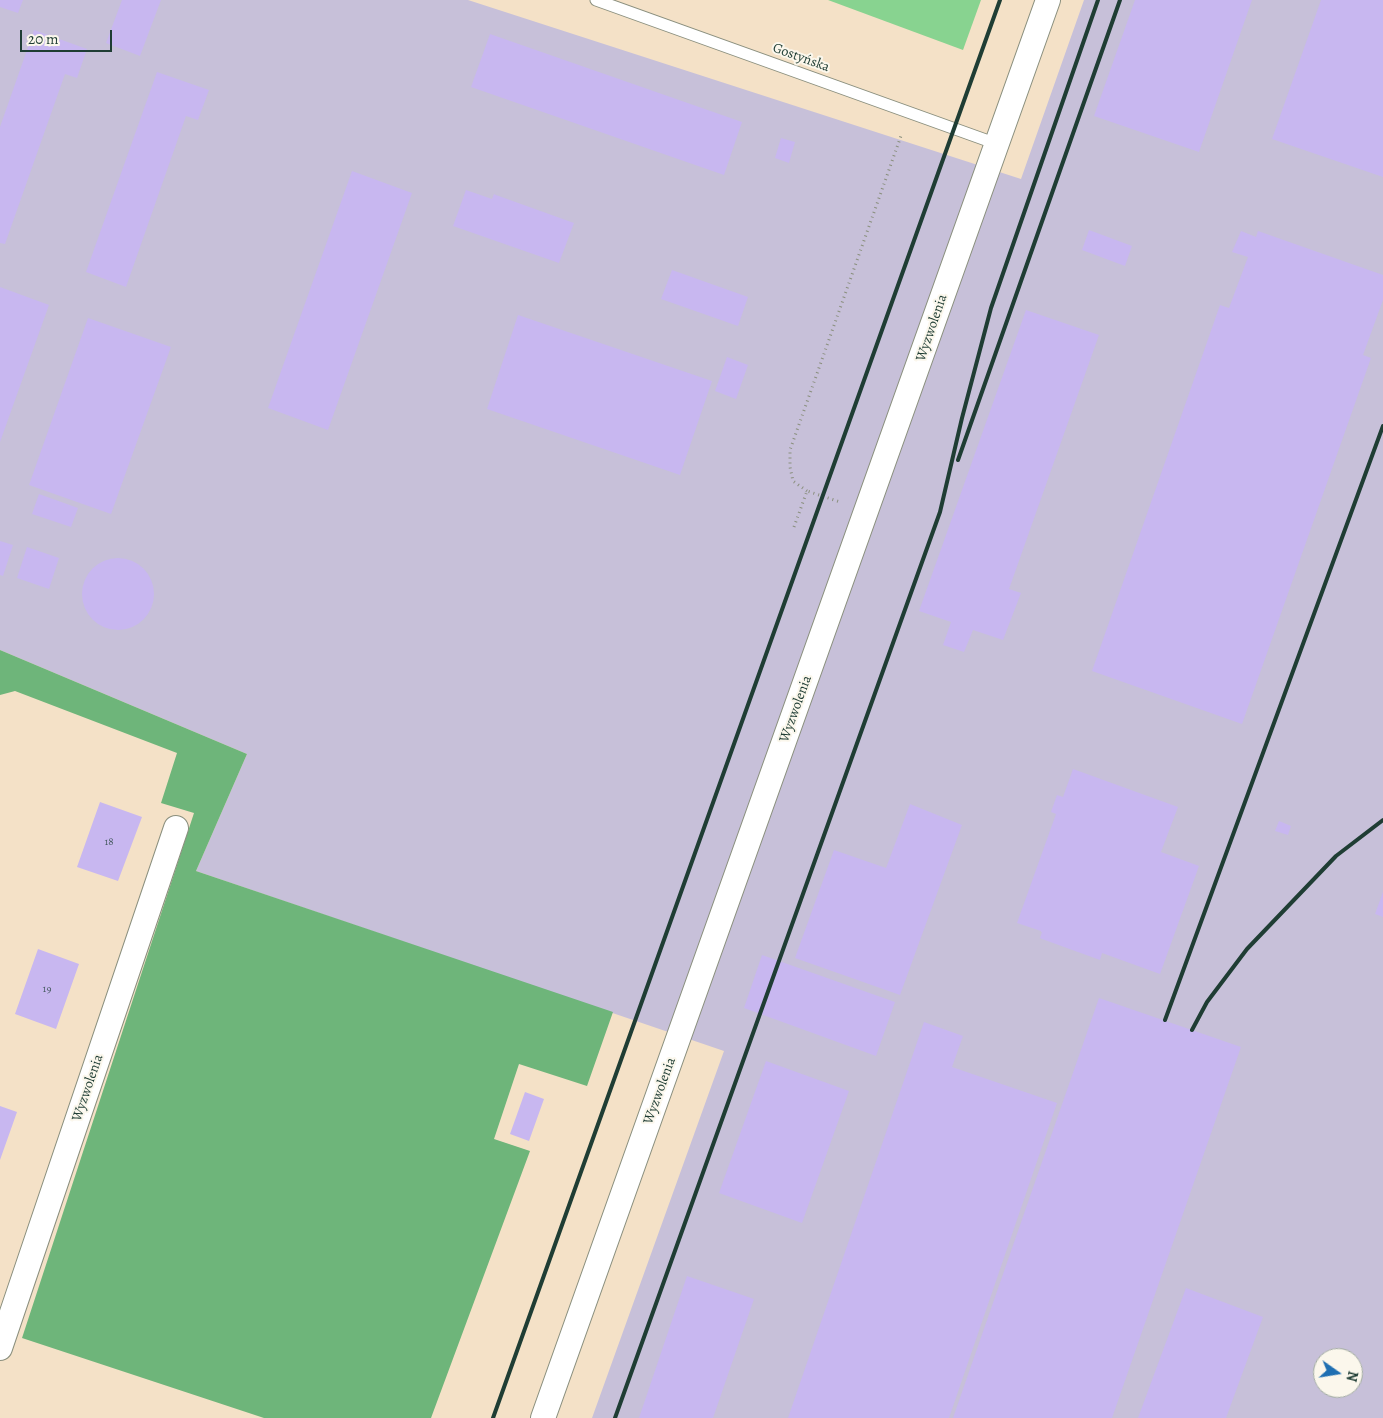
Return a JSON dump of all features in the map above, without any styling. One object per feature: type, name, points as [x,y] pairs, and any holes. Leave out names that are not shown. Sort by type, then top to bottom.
[{"type":"street","name":"Wyzwolenia","points":[[543,1418],[1048,0]]},
{"type":"street","name":"Wyzwolenia","points":[[0,1348],[176,828]]},
{"type":"lane","name":"Gostyńska","points":[[596,0],[997,144]]},
{"type":"path","points":[[867,511],[807,491],[793,481],[790,467],[790,450],[909,113]]},
{"type":"path","points":[[794,527],[807,491]]},
{"type":"shaded area","points":[[0,0],[468,0],[1021,179],[1084,0],[1383,0],[1383,1418],[592,1418],[724,1051],[196,871],[247,754],[0,650]]},
{"type":"green space","points":[[828,0],[981,0],[963,50]]},
{"type":"green space","points":[[0,650],[247,754],[196,871],[613,1012],[587,1086],[519,1064],[494,1139],[530,1151],[431,1418],[264,1418],[22,1338],[194,813],[161,803],[177,753],[15,691],[0,695]]},
{"type":"building","points":[[0,0],[23,0],[18,13],[0,7]]},
{"type":"building","points":[[122,0],[161,0],[140,56],[106,43]]},
{"type":"building","points":[[1135,0],[1252,0],[1199,152],[1094,116]]},
{"type":"building","points":[[1321,0],[1383,0],[1383,177],[1272,139]]},
{"type":"building","points":[[34,30],[87,49],[77,78],[65,74],[5,244],[0,243],[0,127]]},
{"type":"building","points":[[490,34],[742,122],[724,175],[471,87]]},
{"type":"building","points":[[157,72],[209,90],[198,120],[186,116],[126,287],[86,272]]},
{"type":"building","points":[[781,138],[795,142],[789,163],[775,158]]},
{"type":"building","points":[[352,171],[412,193],[328,430],[268,408]]},
{"type":"building","points":[[466,190],[492,199],[494,194],[574,223],[559,263],[453,226]]},
{"type":"building","points":[[1089,230],[1132,246],[1125,266],[1082,250]]},
{"type":"building","points":[[1241,231],[1256,237],[1258,231],[1383,275],[1383,300],[1363,355],[1371,358],[1242,724],[1092,671],[1220,305],[1229,308],[1248,257],[1232,252]]},
{"type":"building","points":[[672,270],[748,297],[738,326],[661,299]]},
{"type":"building","points":[[0,287],[49,305],[0,442]]},
{"type":"building","points":[[1026,310],[1099,335],[1009,589],[1021,593],[1003,640],[973,630],[964,652],[943,645],[951,622],[919,611]]},
{"type":"building","points":[[518,315],[712,381],[680,475],[487,409]]},
{"type":"building","points":[[88,318],[171,347],[111,514],[29,485]]},
{"type":"building","points":[[727,357],[748,365],[736,399],[715,391]]},
{"type":"building","points":[[39,494],[78,508],[71,527],[32,514]]},
{"type":"building","points":[[0,541],[13,545],[3,576],[0,575]]},
{"type":"building","points":[[27,547],[59,558],[49,589],[17,578]]},
{"type":"building","points":[[118,558],[138,564],[148,574],[154,594],[148,614],[138,624],[118,630],[98,624],[88,614],[82,594],[88,574],[98,564]]},
{"type":"building","points":[[1073,769],[1178,807],[1161,852],[1199,866],[1160,974],[1102,953],[1100,960],[1042,939],[1040,938],[1041,931],[1017,923],[1056,814],[1051,812],[1057,795],[1063,797]]},
{"type":"building","points":[[100,802],[142,817],[118,881],[77,867]]},
{"type":"building","points":[[910,804],[962,825],[900,995],[795,958],[834,850],[886,868]]},
{"type":"building","points":[[1279,821],[1291,826],[1288,835],[1275,831]]},
{"type":"building","points":[[1383,892],[1383,917],[1375,914]]},
{"type":"building","points":[[38,949],[79,964],[56,1029],[15,1014]]},
{"type":"building","points":[[762,955],[895,1002],[876,1056],[744,1008]]},
{"type":"building","points":[[1099,998],[1241,1047],[1112,1418],[953,1418]]},
{"type":"building","points":[[924,1022],[963,1036],[952,1067],[1057,1103],[949,1418],[788,1418]]},
{"type":"building","points":[[766,1061],[849,1091],[802,1223],[719,1193]]},
{"type":"building","points":[[525,1092],[544,1099],[529,1141],[510,1134]]},
{"type":"building","points":[[0,1106],[17,1112],[0,1160]]},
{"type":"building","points":[[687,1276],[754,1299],[713,1418],[639,1418]]},
{"type":"building","points":[[1186,1288],[1263,1317],[1226,1418],[1138,1418]]},
{"type":"railway","points":[[493,1418],[1000,0]]},
{"type":"railway","points":[[615,1418],[940,512],[991,308],[1098,0]]},
{"type":"railway","points":[[958,460],[1120,0]]},
{"type":"railway","points":[[1165,1020],[1383,426]]},
{"type":"railway","points":[[1192,1030],[1207,1002],[1247,949],[1336,856],[1383,820]]}]
